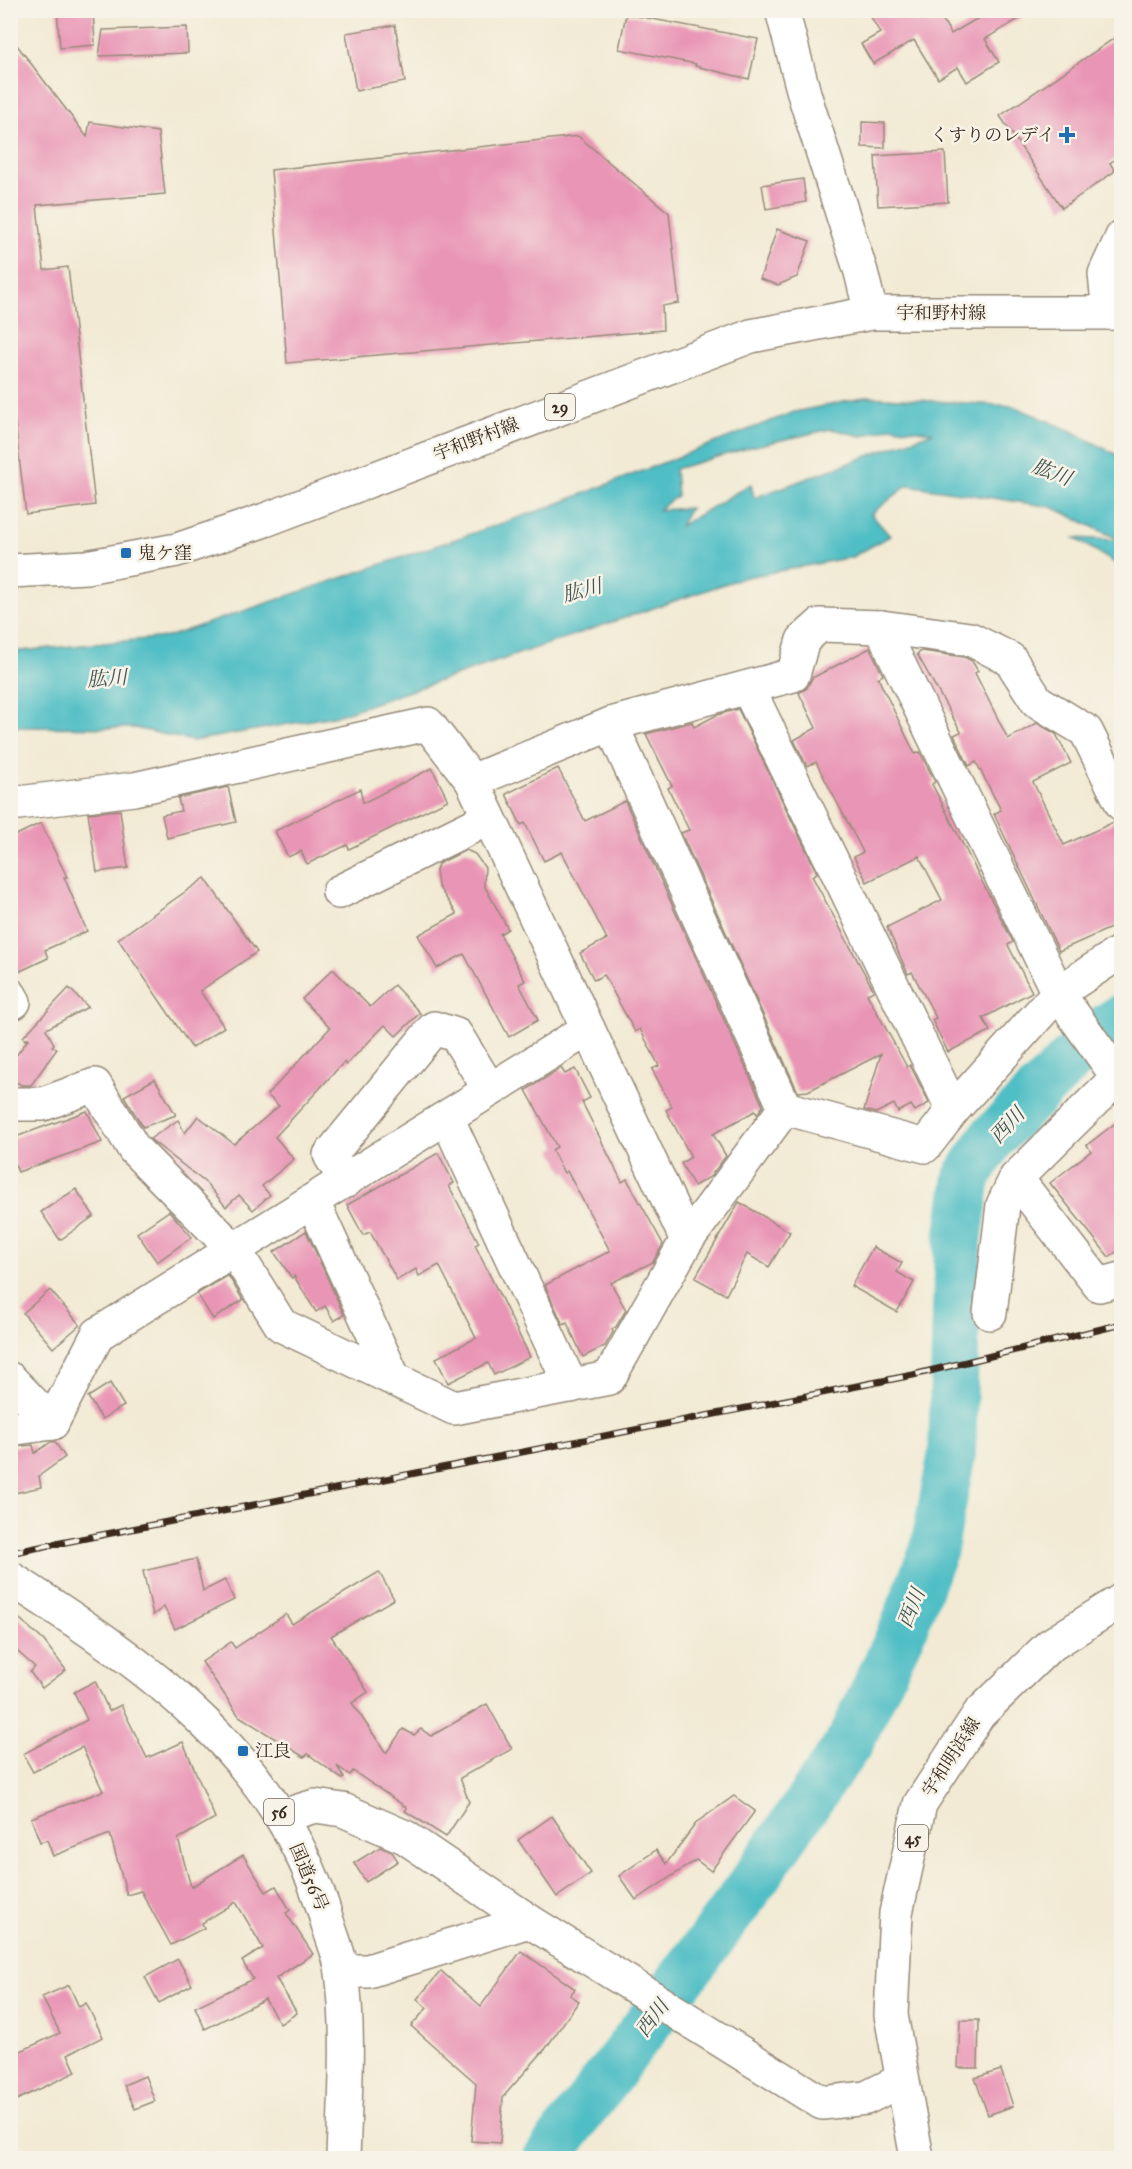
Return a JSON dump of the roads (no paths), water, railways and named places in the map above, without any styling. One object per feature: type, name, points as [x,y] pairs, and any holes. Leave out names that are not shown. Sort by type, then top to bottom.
[{"type":"main road","points":[[782,10],[805,98],[861,272],[871,313]]},
{"type":"main road","points":[[1115,313],[1105,274],[1122,237]]},
{"type":"main road","name":"宇和野村線","points":[[10,571],[86,567],[177,550],[265,520],[751,336],[871,313],[1115,313]]},
{"type":"main road","points":[[472,781],[611,724],[793,675],[803,640],[820,625],[881,627],[970,639],[1010,659],[1037,701],[1086,731],[1122,804]]},
{"type":"main road","points":[[881,627],[1058,993],[1115,1071],[1016,1178],[1003,1205],[990,1313]]},
{"type":"main road","points":[[748,688],[953,1110]]},
{"type":"main road","points":[[10,804],[134,789],[428,724],[472,781],[687,1240]]},
{"type":"main road","points":[[611,724],[784,1108]]},
{"type":"main road","points":[[339,892],[489,818]]},
{"type":"main road","points":[[784,1108],[925,1146],[953,1110],[1058,993],[1122,951]]},
{"type":"main road","points":[[346,1181],[330,1155],[434,1028],[456,1035],[490,1090]]},
{"type":"main road","points":[[51,1423],[98,1334],[235,1251],[588,1029]]},
{"type":"main road","points":[[10,1104],[43,1104],[95,1084],[134,1149],[235,1251],[281,1325],[454,1408],[609,1378],[687,1240],[784,1108]]},
{"type":"main road","points":[[447,1118],[571,1386]]},
{"type":"main road","points":[[1016,1178],[1099,1285],[1122,1279]]},
{"type":"main road","points":[[313,1202],[394,1380]]},
{"type":"main road","points":[[10,1379],[51,1423]]},
{"type":"main road","points":[[10,1429],[51,1423]]},
{"type":"main road","name":"国道56号","points":[[10,1578],[85,1626],[155,1678],[227,1744],[282,1816],[319,1891],[342,1971],[346,2063],[343,2158]]},
{"type":"main road","name":"宇和明浜線","points":[[917,2158],[891,2014],[896,1913],[920,1804],[979,1714],[1049,1646],[1122,1600]]},
{"type":"main road","points":[[282,1816],[315,1806],[343,1810],[405,1837],[529,1921],[822,2103],[866,2098],[902,2080]]},
{"type":"main road","points":[[342,1971],[368,1971],[529,1921]]},
{"type":"water","name":"肱川","points":[[869,397],[1013,406],[1071,431],[1121,457],[1121,567],[1075,538],[1120,540],[1052,507],[908,485],[871,514],[890,536],[852,557],[742,578],[339,715],[193,741],[135,728],[11,727],[11,652],[167,637],[544,509],[794,412]],"holes":[[[892,427],[933,432],[754,498],[751,484],[680,526],[690,508],[658,510],[677,496],[675,469],[755,446],[831,429],[862,436]]]},
{"type":"waterway","name":"西川","points":[[547,2158],[739,1902],[851,1740],[903,1629],[934,1548],[952,1453],[958,1240],[967,1177],[992,1138],[1097,1034],[1122,1017]]},
{"type":"railway","points":[[10,1553],[913,1375],[1122,1324]]},
{"type":"place","name":"くすりのレデイ","points":[[1067,135]]},
{"type":"place","name":"鬼ケ窪","points":[[126,553]]},
{"type":"place","name":"江良","points":[[243,1751]]}]
